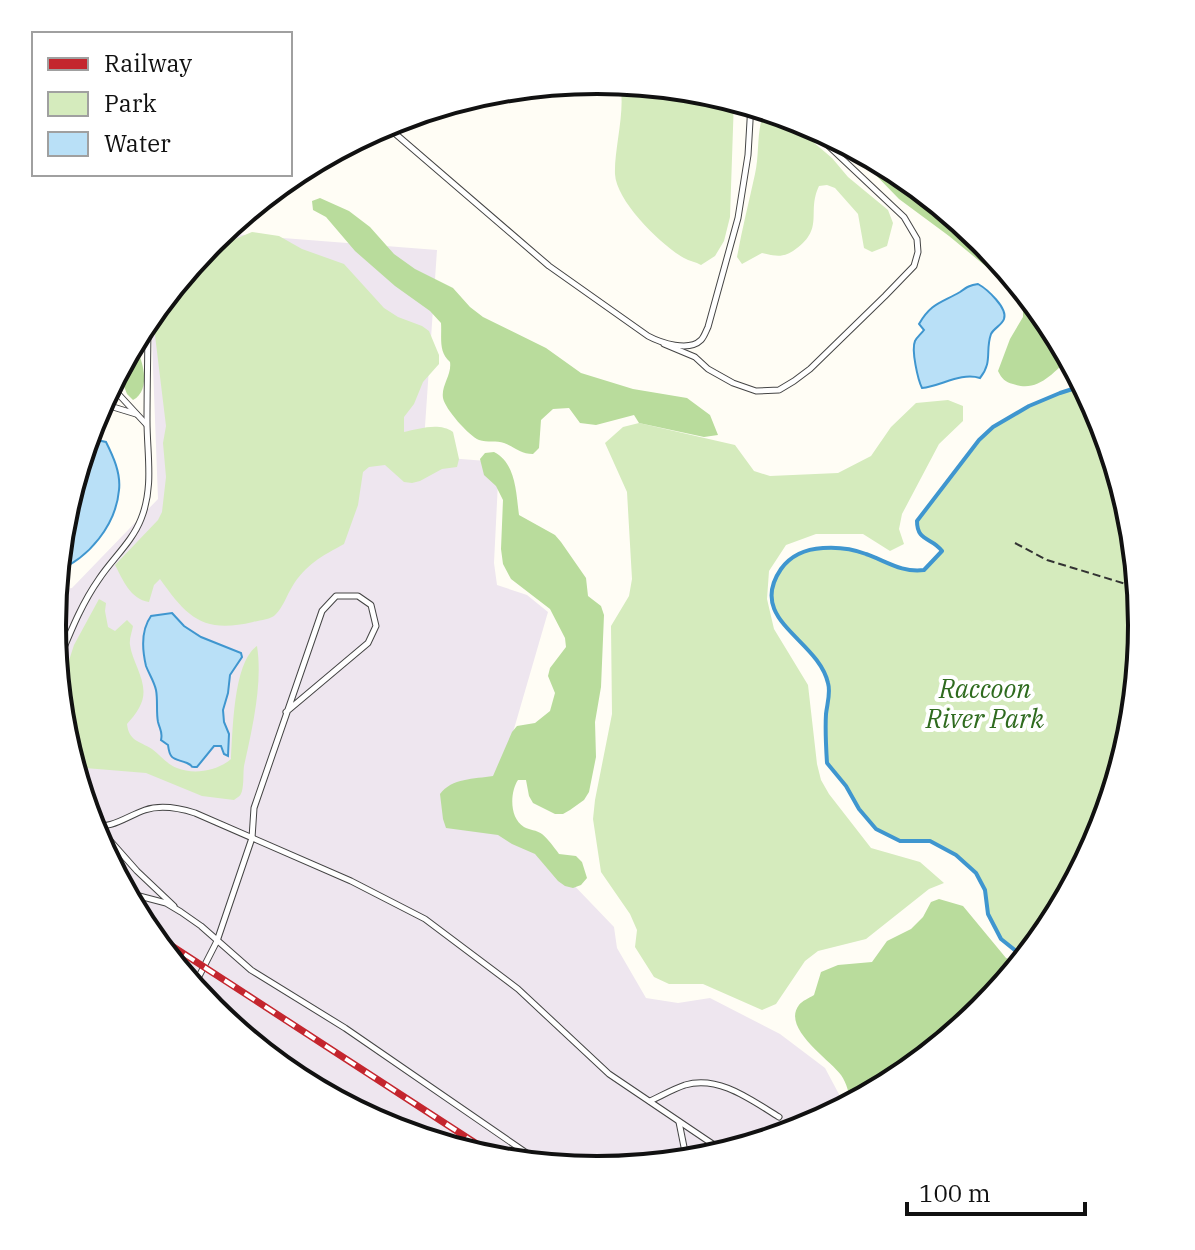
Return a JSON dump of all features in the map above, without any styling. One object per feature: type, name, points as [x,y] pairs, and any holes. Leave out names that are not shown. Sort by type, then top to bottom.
[{"type":"lane","points":[[659,342],[691,346],[703,339],[708,327],[738,218],[750,117]]},
{"type":"lane","points":[[395,134],[549,266],[637,329],[695,357],[708,369],[733,383],[756,391],[779,390],[810,369],[914,266],[918,252],[917,239],[904,217],[829,146]]},
{"type":"lane","points":[[66,641],[76,617],[99,579],[132,539],[148,498],[148,343]]},
{"type":"lane","points":[[119,395],[147,424]]},
{"type":"lane","points":[[113,407],[137,414]]},
{"type":"lane","points":[[199,976],[217,941],[252,838],[254,808],[286,712],[322,611],[336,596],[358,596],[371,605],[376,626],[368,643],[286,712]]},
{"type":"lane","points":[[105,824],[125,821],[146,809],[179,808],[351,881],[425,919],[518,989],[609,1074],[712,1143]]},
{"type":"lane","points":[[116,849],[181,912]]},
{"type":"lane","points":[[140,896],[166,903],[181,912],[251,970],[345,1028],[524,1151]]},
{"type":"lane","points":[[649,1101],[686,1085],[715,1084],[731,1088],[779,1117]]},
{"type":"lane","points":[[679,1121],[684,1149]]},
{"type":"path","points":[[1015,543],[1047,560],[1127,584]]},
{"type":"shaded area","points":[[237,234],[437,250],[423,456],[499,462],[494,563],[497,585],[527,595],[548,612],[493,801],[614,927],[617,948],[646,998],[678,1003],[710,998],[780,1034],[825,1068],[841,1098],[768,1128],[667,1152],[563,1155],[494,1146],[394,1116],[332,1085],[302,1067],[247,1025],[198,975],[176,949],[137,891],[106,828],[76,729],[67,660],[67,589],[72,588],[158,499],[152,340],[176,301]]},
{"type":"green space","points":[[621,95],[632,95],[667,98],[734,112],[730,217],[724,241],[715,256],[701,265],[674,252],[652,233],[631,209],[617,185],[615,164]]},
{"type":"green space","points":[[761,122],[807,136],[888,210],[893,223],[887,246],[872,252],[864,248],[858,214],[835,188],[827,185],[819,186],[812,228],[803,243],[785,255],[762,253],[742,264],[737,257],[756,168]]},
{"type":"green space","points":[[870,169],[948,225],[998,277],[949,236],[899,199]]},
{"type":"green space","points":[[320,198],[349,211],[370,227],[394,254],[415,269],[453,288],[483,317],[546,348],[581,373],[633,389],[687,398],[710,415],[718,435],[704,437],[639,423],[634,415],[596,425],[580,423],[569,408],[553,409],[541,420],[539,448],[533,454],[501,442],[482,441],[475,437],[453,415],[443,398],[450,362],[442,349],[441,323],[355,251],[326,217],[313,210],[312,201]]},
{"type":"green space","points":[[252,232],[279,236],[302,249],[344,264],[384,308],[429,331],[439,355],[439,364],[423,382],[414,404],[404,417],[404,432],[429,427],[447,429],[453,432],[459,459],[457,467],[442,469],[412,483],[404,482],[385,465],[369,467],[363,472],[358,505],[344,544],[308,567],[274,616],[221,626],[209,624],[188,612],[160,579],[154,585],[149,602],[142,600],[128,588],[115,565],[162,512],[166,426],[155,332],[176,301],[230,241]]},
{"type":"green space","points":[[1021,304],[1061,365],[1038,384],[1030,386],[1010,383],[998,371],[1010,339],[1023,317]]},
{"type":"green space","points":[[139,356],[144,373],[142,389],[133,400],[124,385]]},
{"type":"green space","name":"Raccoon River Park","points":[[1073,389],[1089,422],[1111,487],[1128,590],[1128,660],[1119,729],[1089,828],[1058,891],[1017,952],[1001,939],[988,914],[985,890],[976,873],[956,855],[930,841],[900,841],[876,829],[827,763],[828,683],[812,654],[778,616],[772,602],[773,587],[789,560],[805,551],[817,549],[850,550],[901,568],[924,570],[942,551],[922,536],[917,521],[979,440],[993,427],[1029,406]]},
{"type":"green space","points":[[948,400],[963,406],[963,421],[939,444],[902,514],[899,529],[904,544],[890,551],[863,534],[816,534],[786,545],[769,571],[767,599],[774,629],[808,685],[817,764],[829,794],[871,848],[920,862],[944,883],[929,889],[866,939],[818,951],[805,961],[776,1004],[762,1010],[703,984],[669,984],[654,977],[635,947],[637,930],[630,914],[601,872],[593,819],[612,714],[611,626],[629,596],[632,579],[627,492],[605,443],[623,427],[639,423],[735,445],[754,471],[770,476],[838,473],[871,456],[891,427],[916,403]]},
{"type":"green space","points":[[494,452],[511,471],[519,515],[555,535],[561,542],[586,578],[588,596],[601,606],[604,615],[601,687],[595,722],[596,757],[589,792],[584,800],[563,814],[555,814],[533,803],[526,780],[518,780],[512,798],[513,811],[519,823],[542,834],[559,854],[576,856],[582,862],[587,878],[573,888],[558,881],[535,854],[498,835],[446,828],[443,819],[440,794],[464,780],[493,776],[517,726],[535,723],[550,711],[555,693],[548,676],[550,668],[566,647],[565,638],[550,609],[511,579],[503,564],[503,500],[496,486],[484,475],[480,459],[485,453]]},
{"type":"green space","points":[[99,599],[106,603],[108,627],[115,631],[127,620],[133,626],[130,645],[144,692],[139,708],[127,724],[130,734],[170,765],[198,771],[212,769],[231,759],[239,682],[249,654],[257,646],[259,676],[256,706],[240,795],[234,800],[202,796],[146,773],[86,768],[76,729],[68,665],[74,645]]},
{"type":"green space","points":[[939,899],[963,906],[1010,959],[948,1025],[893,1067],[849,1093],[843,1078],[801,1033],[795,1014],[800,1004],[814,995],[821,972],[838,965],[872,962],[887,941],[911,929],[923,917],[931,902]]},
{"type":"water","points":[[978,284],[996,299],[1004,315],[1003,321],[991,334],[984,372],[980,378],[958,378],[922,388],[914,351],[915,341],[924,330],[919,324],[937,304]]},
{"type":"water","points":[[99,441],[106,442],[116,465],[119,477],[117,503],[107,528],[80,558],[70,564],[76,521]]},
{"type":"water","points":[[172,613],[201,637],[241,653],[242,657],[230,675],[223,710],[229,734],[228,756],[221,746],[214,746],[197,767],[173,758],[168,745],[161,740],[156,690],[145,660],[143,640],[148,621],[151,616]]},
{"type":"waterway","points":[[1017,952],[1001,939],[988,914],[985,890],[976,873],[956,855],[930,841],[900,841],[876,829],[827,763],[828,683],[812,654],[778,616],[772,602],[773,587],[789,560],[805,551],[817,549],[850,550],[901,568],[924,570],[942,551],[922,536],[917,521],[979,440],[993,427],[1029,406],[1073,389]]},
{"type":"railway","points":[[176,949],[472,1141]]}]
